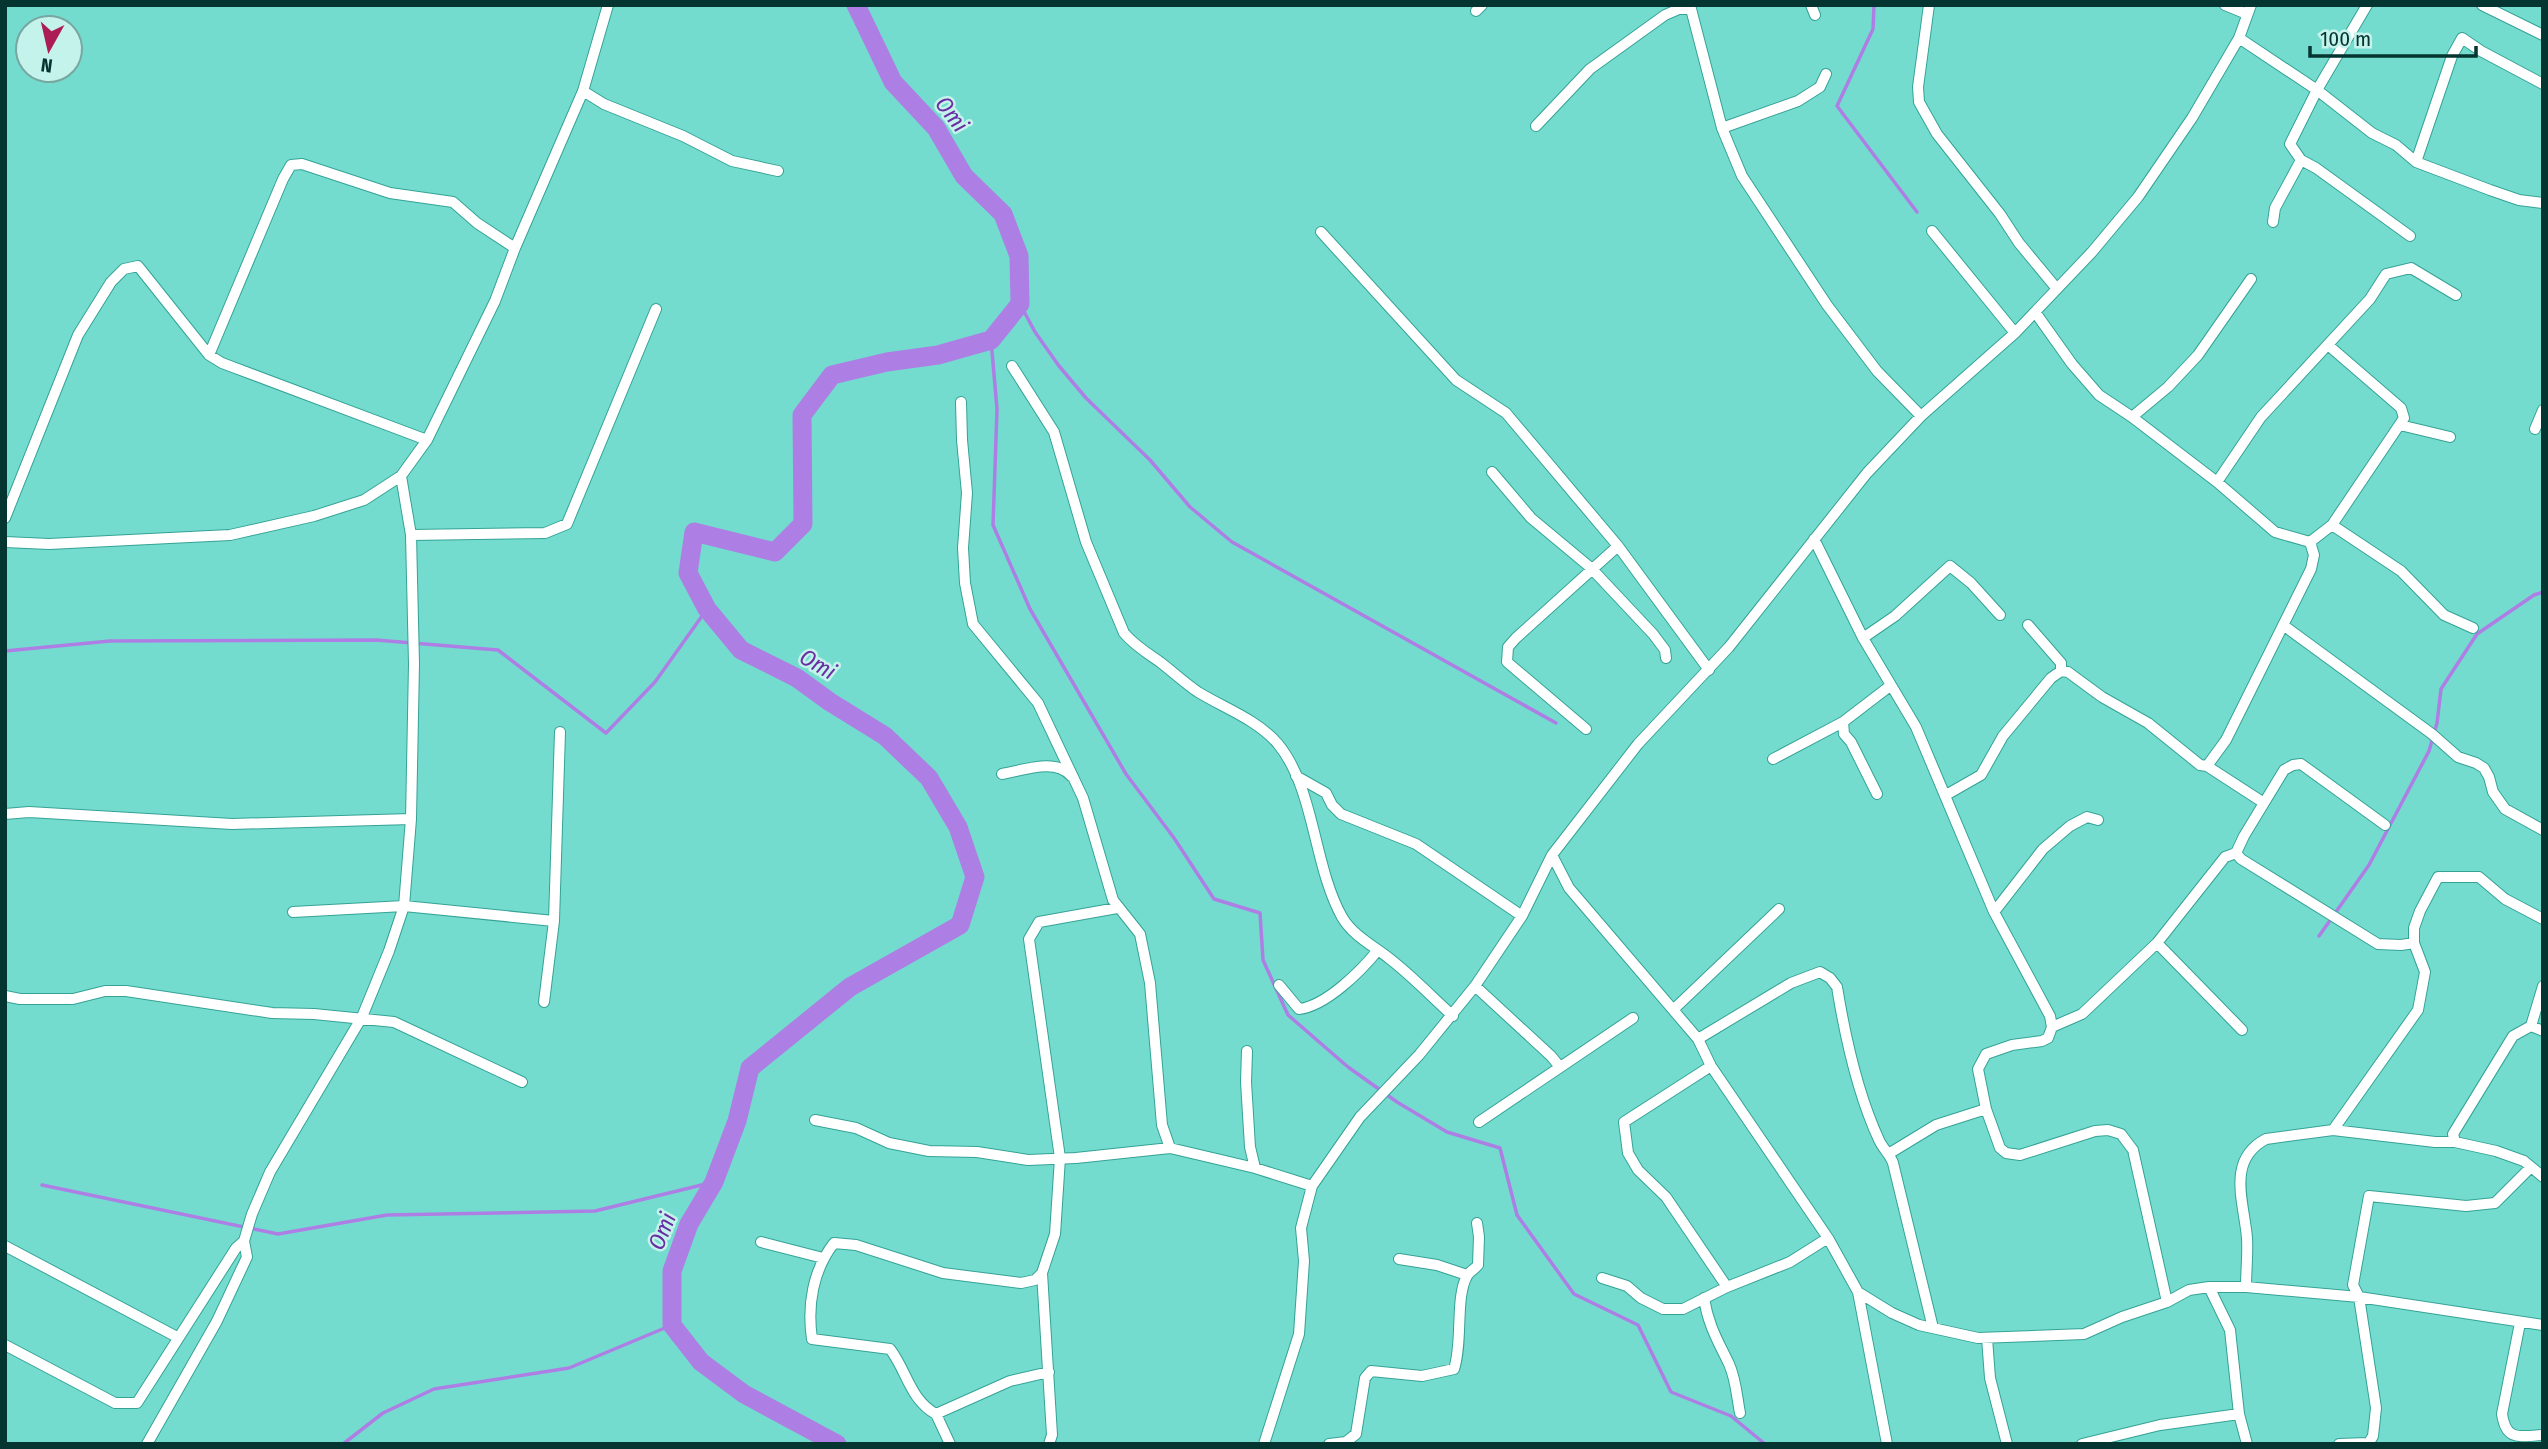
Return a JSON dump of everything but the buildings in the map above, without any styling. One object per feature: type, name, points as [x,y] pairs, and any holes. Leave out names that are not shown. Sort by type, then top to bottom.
[{"type":"street","points":[[5,542],[49,544],[230,535],[314,516],[364,500],[401,476],[427,440],[466,366],[495,301],[515,248],[583,92],[608,5]]},
{"type":"street","points":[[1929,5],[1918,87],[1919,102],[1937,134],[2057,289]]},
{"type":"street","points":[[1264,1444],[1298,1334],[1304,1261],[1301,1228],[1312,1186],[1360,1118],[1453,1016],[1522,916],[1552,855],[1637,744],[1709,670],[1867,473],[1921,416],[2015,333],[2138,197],[2192,118],[2239,38],[2249,9],[2225,5]]},
{"type":"street","points":[[2367,5],[2317,90],[2290,144],[2301,160],[2410,236]]},
{"type":"street","points":[[2482,5],[2543,35]]},
{"type":"street","points":[[1536,126],[1590,69],[1665,15],[1691,7],[1722,128],[1742,177],[1820,294],[1877,371],[1921,416]]},
{"type":"street","points":[[2239,38],[2317,90],[2372,133],[2396,145],[2416,162],[2519,200],[2543,203]]},
{"type":"street","points":[[2416,162],[2452,56],[2462,38],[2543,84]]},
{"type":"street","points":[[1722,128],[1798,101],[1820,87],[1826,74]]},
{"type":"street","points":[[583,92],[604,104],[683,136],[732,160],[778,171]]},
{"type":"street","points":[[2273,222],[2275,208],[2301,160]]},
{"type":"street","points":[[209,355],[291,165],[302,163],[390,193],[453,202],[477,223],[515,248]]},
{"type":"street","points":[[1932,230],[2015,333]]},
{"type":"street","points":[[1321,232],[1456,380],[1506,413],[1618,546],[1709,670]]},
{"type":"street","points":[[5,518],[78,335],[111,282],[124,269],[138,267],[209,355],[222,363],[427,440]]},
{"type":"street","points":[[2217,482],[2261,417],[2370,299],[2386,274],[2411,268],[2456,295]]},
{"type":"street","points":[[2132,417],[2168,387],[2198,355],[2251,279]]},
{"type":"street","points":[[411,535],[545,533],[567,524],[656,309]]},
{"type":"street","points":[[2035,312],[2072,364],[2099,395],[2217,482],[2274,532],[2310,542]]},
{"type":"street","points":[[2310,542],[2332,525],[2404,418],[2401,408],[2328,345]]},
{"type":"street","points":[[1012,366],[1054,432],[1086,542],[1124,633],[1132,643],[1198,691],[1244,717],[1276,741],[1296,776],[1321,865],[1345,921],[1453,1016]]},
{"type":"street","points":[[961,402],[967,493],[963,548],[965,583],[972,624],[1038,703],[1083,797],[1117,908],[1140,934],[1150,984],[1162,1125],[1170,1148]]},
{"type":"street","points":[[2535,429],[2543,410]]},
{"type":"street","points":[[2400,425],[2450,437]]},
{"type":"street","points":[[1492,472],[1531,518],[1591,568],[1653,634],[1665,650],[1666,658]]},
{"type":"street","points":[[147,1444],[217,1321],[247,1256],[246,1236],[252,1214],[270,1172],[362,1017],[404,906],[411,819],[414,664],[411,535],[401,476]]},
{"type":"street","points":[[2332,525],[2401,570],[2444,615],[2473,628]]},
{"type":"street","points":[[1814,539],[1863,638],[1916,727],[1994,912],[2050,1016],[2052,1027],[2048,1038],[2012,1045],[1986,1054],[1978,1069],[1986,1109],[2000,1148],[2006,1153],[2020,1154],[2095,1131],[2109,1130],[2121,1134],[2133,1150],[2167,1302]]},
{"type":"street","points":[[2207,766],[2226,740],[2311,569],[2314,555],[2310,542]]},
{"type":"street","points":[[1586,730],[1507,662],[1507,653],[1516,638],[1618,546]]},
{"type":"street","points":[[1863,638],[1895,616],[1950,566],[1971,583],[2000,615]]},
{"type":"street","points":[[2028,625],[2061,663],[2061,671]]},
{"type":"street","points":[[2283,625],[2432,734],[2458,757],[2484,768],[2493,792],[2505,809],[2543,830]]},
{"type":"street","points":[[1946,795],[1981,775],[2003,736],[2051,678],[2061,671],[2068,672],[2102,697],[2148,723],[2200,765],[2207,766],[2264,803]]},
{"type":"street","points":[[1773,760],[1843,722],[1890,686]]},
{"type":"street","points":[[1843,722],[1844,734],[1851,741],[1877,794]]},
{"type":"street","points":[[544,1002],[554,921],[560,732]]},
{"type":"street","points":[[2052,1027],[2082,1014],[2157,943],[2217,866],[2225,857],[2236,853],[2284,770],[2301,764],[2385,825]]},
{"type":"street","points":[[1002,774],[1049,766],[1066,771],[1075,781]]},
{"type":"street","points":[[1296,776],[1326,793],[1341,814],[1416,844],[1522,916]]},
{"type":"street","points":[[5,814],[29,812],[232,824],[411,819]]},
{"type":"street","points":[[1994,912],[2043,849],[2070,826],[2087,817],[2098,820]]},
{"type":"street","points":[[2236,853],[2241,859],[2378,944],[2401,946],[2414,943]]},
{"type":"street","points":[[1552,855],[1569,888],[1698,1039],[1711,1066],[1828,1238],[1858,1292],[1887,1444]]},
{"type":"street","points":[[2333,1130],[2418,1010],[2425,972],[2414,943],[2414,928],[2438,877],[2479,877],[2505,899],[2543,919]]},
{"type":"street","points":[[293,912],[404,906],[554,921]]},
{"type":"street","points":[[1049,1444],[1052,1435],[1042,1273],[1055,1234],[1060,1158],[1029,939],[1039,922],[1117,908]]},
{"type":"street","points":[[1674,1009],[1779,909]]},
{"type":"street","points":[[2157,943],[2242,1030]]},
{"type":"street","points":[[1279,985],[1299,1009],[1311,1008],[1360,971],[1378,950]]},
{"type":"street","points":[[1698,1039],[1791,983],[1819,972],[1830,978],[1837,987],[1855,1071],[1880,1143],[1890,1153],[1933,1328]]},
{"type":"street","points":[[1475,986],[1560,1067]]},
{"type":"street","points":[[2455,1142],[2453,1134],[2507,1043],[2512,1036],[2531,1026],[2543,986]]},
{"type":"street","points":[[5,996],[20,999],[73,999],[105,991],[126,991],[272,1013],[362,1017],[394,1022],[522,1082]]},
{"type":"street","points":[[1479,1122],[1633,1018]]},
{"type":"street","points":[[2531,1026],[2543,1031]]},
{"type":"street","points":[[1247,1051],[1250,1147],[1255,1168]]},
{"type":"street","points":[[1711,1066],[1624,1122],[1628,1153],[1638,1170],[1666,1197],[1727,1287]]},
{"type":"street","points":[[1890,1153],[1936,1125],[1986,1109]]},
{"type":"street","points":[[815,1120],[856,1128],[889,1143],[929,1151],[977,1152],[1028,1160],[1170,1148],[1255,1168],[1312,1186]]},
{"type":"street","points":[[2246,1287],[2247,1239],[2241,1186],[2242,1168],[2247,1153],[2266,1139],[2333,1130],[2455,1142],[2496,1151],[2524,1161],[2543,1177]]},
{"type":"street","points":[[2339,1444],[2368,1443],[2374,1436],[2376,1408],[2359,1297],[2353,1285],[2369,1196],[2466,1206],[2495,1203],[2530,1167]]},
{"type":"street","points":[[1329,1444],[1348,1443],[1356,1434],[1365,1378],[1371,1370],[1422,1376],[1454,1369],[1458,1358],[1462,1296],[1467,1275],[1478,1265],[1477,1223]]},
{"type":"street","points":[[5,1345],[115,1403],[137,1403],[177,1337],[246,1236]]},
{"type":"street","points":[[1602,1279],[1627,1286],[1663,1309],[1683,1309],[1727,1287],[1790,1262],[1828,1238]]},
{"type":"street","points":[[761,1242],[822,1258]]},
{"type":"street","points":[[950,1444],[936,1414],[927,1409],[910,1389],[890,1349],[812,1339],[809,1315],[822,1258],[834,1243],[856,1245],[943,1273],[1021,1283],[1035,1280],[1042,1273]]},
{"type":"street","points":[[5,1247],[177,1337]]},
{"type":"street","points":[[1399,1259],[1437,1265],[1467,1275]]},
{"type":"street","points":[[1858,1292],[1892,1313],[1919,1325],[1978,1338],[2084,1334],[2122,1317],[2167,1302],[2189,1290],[2209,1287],[2246,1287],[2359,1297],[2543,1325]]},
{"type":"street","points":[[2209,1287],[2230,1330],[2239,1414],[2247,1444]]},
{"type":"street","points":[[1704,1298],[1717,1344],[1730,1366],[1740,1413]]},
{"type":"street","points":[[2520,1323],[2502,1414],[2504,1426],[2508,1433],[2517,1436],[2543,1435]]},
{"type":"street","points":[[1987,1338],[1990,1378],[2007,1444]]},
{"type":"street","points":[[936,1414],[1010,1381],[1049,1372]]},
{"type":"street","points":[[2082,1444],[2116,1440],[2160,1425],[2239,1414]]},
{"type":"waterway","name":"Omi","points":[[837,1444],[744,1394],[701,1362],[672,1325],[672,1271],[689,1224],[714,1182],[737,1121],[750,1068],[850,987],[960,925],[975,877],[958,827],[929,778],[885,736],[797,678],[741,650],[707,609],[688,573],[694,532],[775,552],[803,524],[802,415],[832,375],[887,362],[938,355],[991,340],[1020,304],[1019,256],[1003,214],[964,176],[936,128],[893,82],[856,5]]},
{"type":"waterway","points":[[1874,5],[1873,29],[1837,106],[1917,212]]},
{"type":"waterway","points":[[1020,304],[1035,332],[1086,398],[1150,460],[1190,507],[1232,542],[1556,723]]},
{"type":"waterway","points":[[991,340],[997,409],[993,525],[1030,609],[1126,774],[1174,838],[1214,899],[1260,913],[1263,960],[1288,1015],[1348,1067],[1397,1102],[1447,1132],[1500,1148],[1517,1215],[1574,1294],[1638,1325],[1671,1392],[1731,1416],[1765,1444]]},
{"type":"waterway","points":[[2319,936],[2369,865],[2429,751],[2437,723],[2441,689],[2477,634],[2534,595],[2543,592]]},
{"type":"waterway","points":[[5,651],[110,641],[376,640],[498,650],[606,733],[655,682],[707,609]]},
{"type":"waterway","points":[[42,1185],[278,1234],[387,1215],[595,1211],[714,1182]]},
{"type":"waterway","points":[[343,1444],[383,1413],[434,1389],[569,1368],[672,1325]]}]
